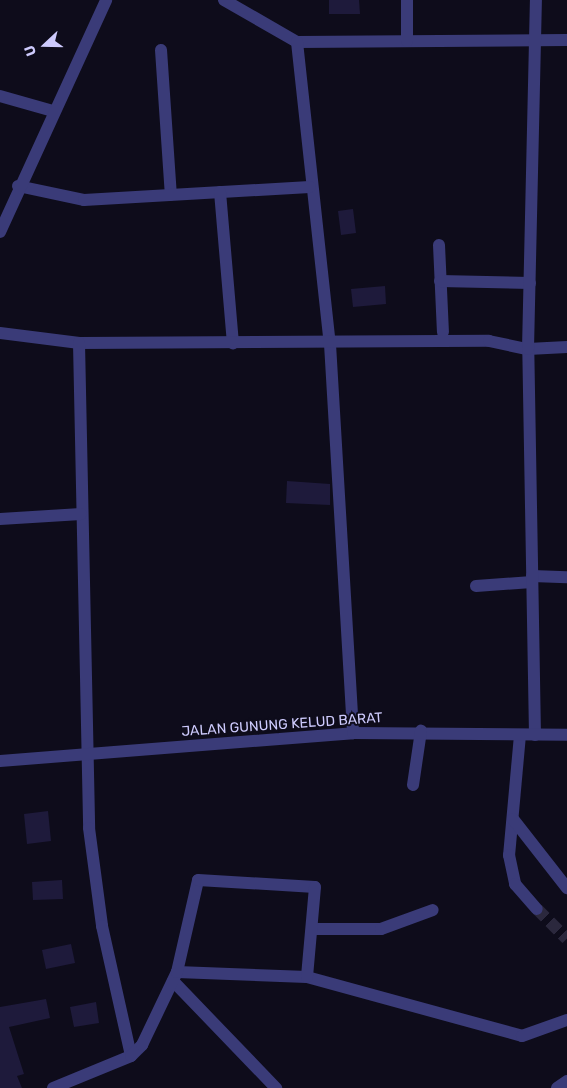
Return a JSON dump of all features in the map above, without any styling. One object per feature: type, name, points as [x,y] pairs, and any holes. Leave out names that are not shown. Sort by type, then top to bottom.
[{"type":"street","points":[[0,232],[18,186],[106,0]]},
{"type":"street","points":[[224,0],[297,42],[534,43],[567,40]]},
{"type":"street","points":[[407,41],[408,0]]},
{"type":"street","points":[[535,735],[528,349],[536,0]]},
{"type":"street","points":[[297,42],[310,187],[330,344],[353,733]]},
{"type":"street","points":[[161,50],[171,195]]},
{"type":"street","points":[[0,96],[53,110]]},
{"type":"street","points":[[18,186],[84,200],[310,187]]},
{"type":"street","points":[[220,192],[233,343]]},
{"type":"street","points":[[439,245],[443,332]]},
{"type":"street","points":[[440,281],[530,283]]},
{"type":"street","points":[[0,333],[79,343],[330,344],[489,341],[528,349],[567,347]]},
{"type":"street","points":[[79,343],[81,514],[91,754],[89,828],[102,926],[131,1056]]},
{"type":"street","points":[[0,519],[81,514]]},
{"type":"street","points":[[476,586],[567,577]]},
{"type":"street","points":[[413,785],[422,732]]},
{"type":"street","name":"JALAN GUNUNG KELUD BARAT","points":[[0,761],[353,733],[422,732],[567,735]]},
{"type":"street","points":[[520,735],[509,855],[515,884],[537,908]]},
{"type":"street","points":[[513,819],[567,888]]},
{"type":"street","points":[[53,1088],[131,1056],[142,1045],[175,976],[198,880],[310,883],[317,894],[307,977]]},
{"type":"street","points":[[314,930],[381,929],[433,910]]},
{"type":"street","points":[[175,976],[307,977],[522,1036],[567,1020]]},
{"type":"street","points":[[175,976],[276,1088]]},
{"type":"street","points":[[557,1088],[567,1081]]},
{"type":"building","points":[[329,0],[359,0],[360,14],[329,14]]},
{"type":"building","points":[[353,209],[356,233],[341,235],[338,211]]},
{"type":"building","points":[[385,286],[386,304],[353,307],[351,289]]},
{"type":"building","points":[[287,481],[330,484],[330,505],[286,503]]},
{"type":"building","points":[[48,811],[51,841],[27,844],[24,814]]},
{"type":"building","points":[[62,880],[63,899],[33,900],[32,882]]},
{"type":"building","points":[[71,944],[75,963],[46,969],[42,950]]},
{"type":"building","points":[[46,999],[50,1018],[9,1027],[24,1074],[17,1076],[22,1088],[0,1088],[0,1007]]},
{"type":"building","points":[[96,1002],[99,1023],[74,1027],[70,1007]]},
{"type":"tunnel","points":[[537,909],[567,939]]}]
